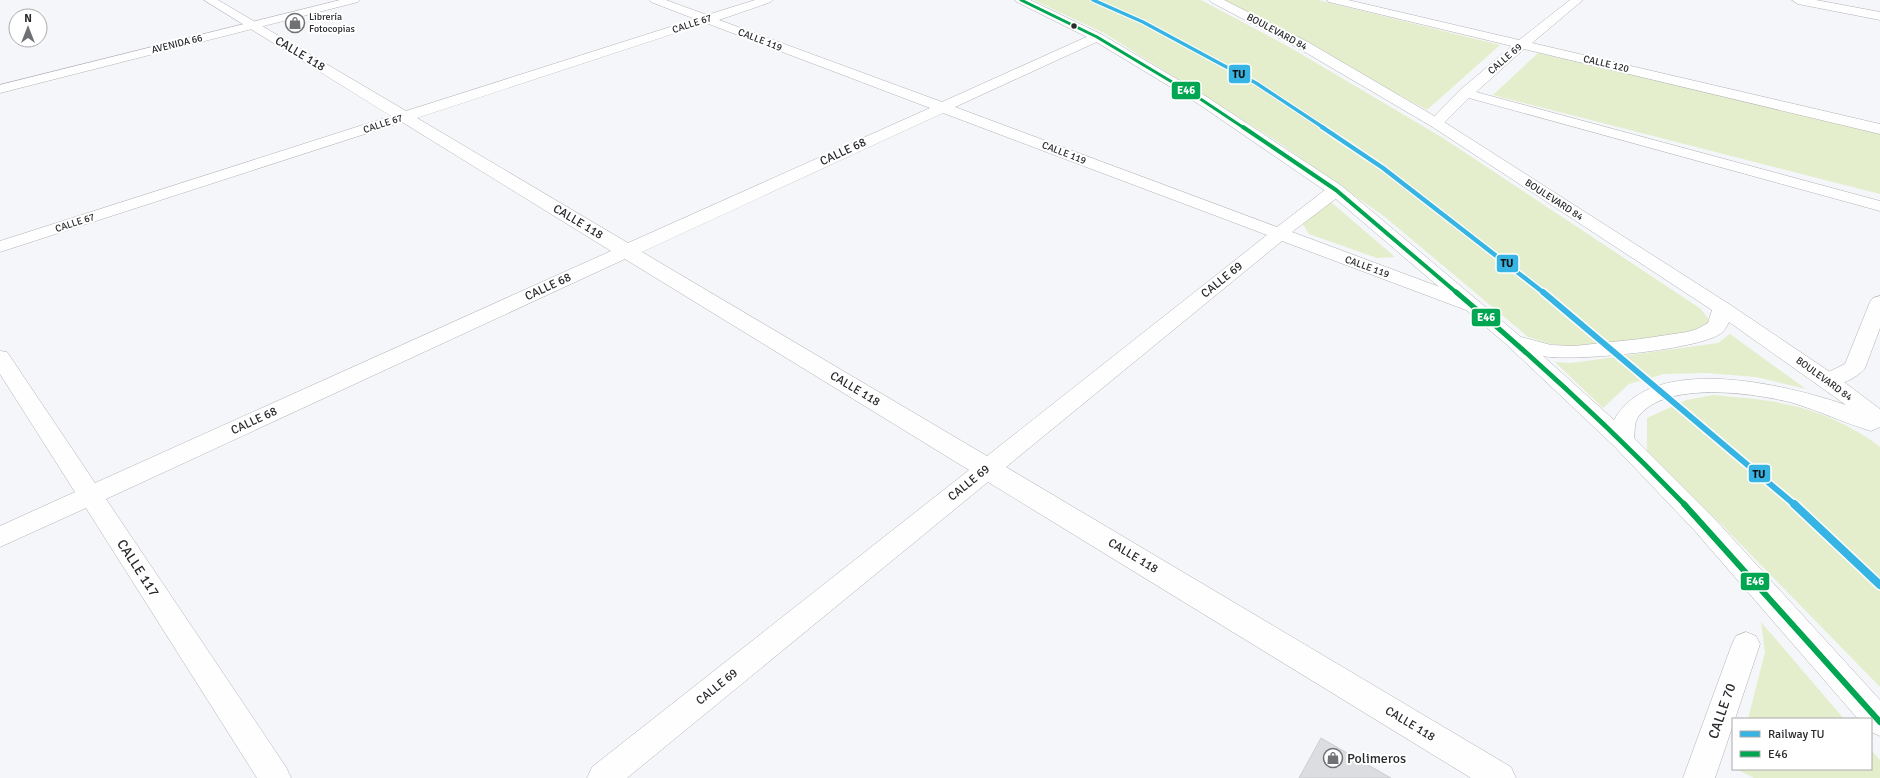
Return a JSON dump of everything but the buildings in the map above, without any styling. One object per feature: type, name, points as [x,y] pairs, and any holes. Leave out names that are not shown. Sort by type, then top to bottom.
[{"type":"main road","name":"CALLE 118","points":[[210,0],[1500,778]]},
{"type":"main road","name":"AVENIDA 66","points":[[0,89],[246,22],[313,0]]},
{"type":"main road","name":"AVENIDA 66","points":[[0,77],[246,22],[354,0]]},
{"type":"main road","name":"CALLE 119","points":[[655,0],[1473,306]]},
{"type":"main road","name":"CALLE 67","points":[[0,247],[767,0]]},
{"type":"main road","points":[[1021,0],[1097,36],[1202,100],[1336,190],[1513,340],[1622,440],[1713,533],[1880,722]]},
{"type":"main road","name":"BOULEVARD 84","points":[[1215,0],[1303,45],[1436,123],[1722,308],[1828,381],[1880,420]]},
{"type":"main road","name":"CALLE 120","points":[[1333,0],[1880,129]]},
{"type":"main road","name":"CALLE 69","points":[[1436,123],[1465,93],[1522,44],[1578,0]]},
{"type":"main road","points":[[1798,0],[1880,16]]},
{"type":"main road","name":"CALLE 68","points":[[0,537],[1097,36]]},
{"type":"main road","points":[[1465,93],[1880,206]]},
{"type":"main road","name":"CALLE 69","points":[[604,778],[1279,234],[1336,190]]},
{"type":"main road","points":[[1828,381],[1854,368],[1880,302]]},
{"type":"main road","points":[[1513,340],[1536,348],[1562,352],[1583,352],[1652,343],[1689,337],[1712,331],[1721,320],[1722,308]]},
{"type":"main road","name":"CALLE 117","points":[[0,357],[275,778]]},
{"type":"main road","points":[[1622,440],[1625,420],[1638,404],[1662,391],[1701,385],[1749,387],[1784,393],[1820,404],[1880,426]]},
{"type":"main road","name":"CALLE 70","points":[[1699,778],[1746,644]]},
{"type":"green space","points":[[1033,0],[1201,0],[1291,48],[1443,138],[1701,309],[1710,321],[1705,329],[1648,340],[1609,345],[1571,346],[1549,343],[1528,337],[1385,217],[1278,142],[1104,33]]},
{"type":"green space","points":[[1224,0],[1318,0],[1500,45],[1427,110]]},
{"type":"green space","points":[[1538,53],[1880,133],[1880,194],[1493,95]]},
{"type":"green space","points":[[1331,202],[1395,257],[1377,258],[1309,234],[1303,224]]},
{"type":"green space","points":[[1730,334],[1806,389],[1756,377],[1706,373],[1664,374],[1629,384],[1603,408],[1555,362],[1571,363],[1718,343]]},
{"type":"green space","points":[[1714,395],[1764,400],[1816,412],[1861,434],[1880,447],[1880,687],[1719,522],[1647,454],[1647,418],[1686,400]]},
{"type":"green space","points":[[1761,622],[1843,718],[1748,718],[1765,652]]},
{"type":"green space","points":[[1872,751],[1880,760],[1880,778],[1754,778],[1738,770],[1872,770]]},
{"type":"rail line","name":"TU","points":[[1093,0],[1143,22],[1256,83],[1383,168],[1524,276],[1612,349],[1789,499],[1880,585]]},
{"type":"transit line","name":"E46","points":[[1021,0],[1097,37],[1202,100],[1336,190],[1513,340],[1622,440],[1703,523],[1880,722]]},
{"type":"place","name":"Librería Fotocopias","points":[[295,23]]},
{"type":"place","name":"Polimeros","points":[[1333,758]]}]
